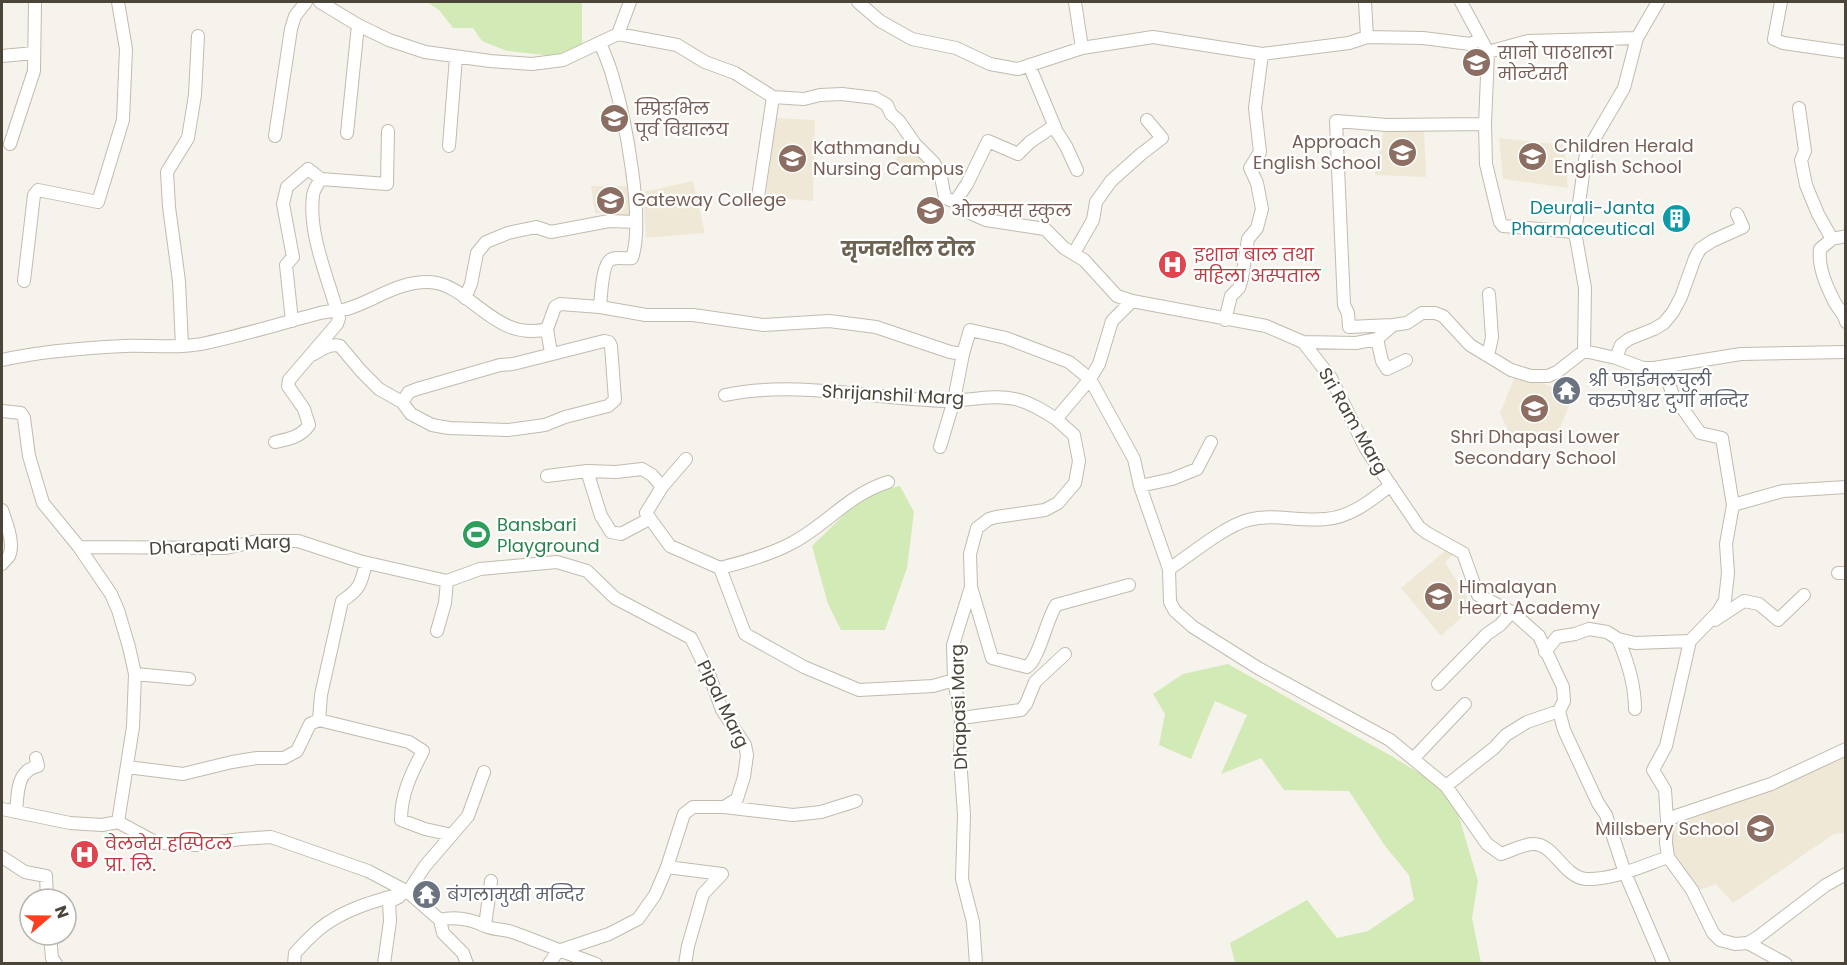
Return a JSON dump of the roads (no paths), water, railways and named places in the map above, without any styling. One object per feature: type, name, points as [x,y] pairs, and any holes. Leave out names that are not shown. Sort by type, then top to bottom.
[{"type":"street","points":[[10,144],[34,71],[35,2]]},
{"type":"street","points":[[24,281],[34,195],[38,190],[98,202],[123,120],[126,49],[118,2]]},
{"type":"street","points":[[275,136],[291,29],[295,16],[306,2]]},
{"type":"street","points":[[320,2],[358,25],[425,52],[532,64],[563,60],[618,34],[676,45],[705,62],[735,73],[773,97],[804,99],[820,95],[842,94],[875,98],[887,105],[891,114],[934,163],[941,177],[945,198],[986,220],[1045,229],[1065,248],[1084,260],[1117,296],[1225,320],[1266,326],[1303,342],[1356,343],[1377,339],[1393,325]]},
{"type":"street","points":[[618,34],[630,2]]},
{"type":"street","points":[[858,2],[880,21],[912,39],[956,48],[990,64],[1018,69],[1082,48],[1153,37],[1262,54],[1349,43],[1367,37],[1423,38],[1470,44],[1480,40]]},
{"type":"street","points":[[1076,2],[1082,48]]},
{"type":"street","points":[[1365,2],[1367,37]]},
{"type":"street","points":[[1461,2],[1488,52],[1486,164],[1500,222],[1503,226],[1575,232]]},
{"type":"street","points":[[1584,351],[1585,288],[1575,232],[1586,153],[1624,88],[1637,38],[1658,2]]},
{"type":"street","points":[[1781,2],[1774,39],[1783,43],[1845,52]]},
{"type":"street","points":[[347,134],[358,25]]},
{"type":"street","points":[[182,346],[179,281],[169,207],[167,172],[188,138],[195,95],[198,36]]},
{"type":"street","points":[[1488,52],[1528,40],[1637,38]]},
{"type":"street","points":[[600,43],[613,78],[627,142],[636,203],[632,258],[612,258],[608,261],[600,307]]},
{"type":"street","points":[[2,56],[34,53]]},
{"type":"street","points":[[1225,320],[1231,296],[1239,288],[1242,278],[1248,239],[1257,228],[1262,209],[1257,183],[1250,168],[1260,152],[1256,108],[1262,54]]},
{"type":"street","points":[[449,146],[456,57]]},
{"type":"street","points":[[1029,65],[1054,126],[1077,170]]},
{"type":"street","points":[[758,197],[773,97]]},
{"type":"street","points":[[1799,108],[1805,151],[1801,160],[1806,185],[1832,239]]},
{"type":"street","points":[[1074,253],[1093,220],[1096,202],[1111,182],[1140,154],[1162,138],[1147,120]]},
{"type":"street","points":[[1485,124],[1387,126],[1336,121],[1344,305],[1348,313],[1349,327],[1393,325],[1407,322],[1422,313],[1443,316],[1470,345],[1511,370],[1531,376],[1548,376],[1557,372],[1584,351]]},
{"type":"street","points":[[955,202],[967,184],[988,141],[1018,154],[1030,142],[1054,126]]},
{"type":"street","points":[[292,321],[286,265],[293,257],[283,204],[287,187],[308,169],[321,179],[387,184],[388,131]]},
{"type":"street","points":[[275,442],[296,437],[305,432],[309,424],[304,409],[288,387],[289,380],[337,324],[339,318],[322,265],[313,222],[313,194],[321,179]]},
{"type":"street","points":[[1616,358],[1621,345],[1629,339],[1654,330],[1664,323],[1682,297],[1700,249],[1743,227],[1737,214]]},
{"type":"street","points":[[465,298],[471,284],[477,253],[486,242],[508,233],[536,227],[551,232],[609,221],[636,222]]},
{"type":"street","points":[[1845,236],[1832,239],[1820,249],[1819,264],[1835,303],[1844,314],[1845,322]]},
{"type":"street","points":[[2,360],[62,350],[202,344],[323,312],[337,311],[374,299],[392,288],[413,283],[441,283],[507,326],[538,331],[547,329]]},
{"type":"street","points":[[1488,356],[1492,337],[1489,294]]},
{"type":"street","points":[[1056,419],[1090,379],[1099,364],[1112,321],[1132,301]]},
{"type":"street","points":[[551,353],[547,329],[555,307],[560,304],[600,307],[646,315],[693,315],[764,325],[829,321],[876,327],[950,352],[963,354]]},
{"type":"street","points":[[940,447],[954,400],[969,330],[1006,338],[1069,362],[1090,379],[1134,459],[1140,486],[1169,569],[1170,602],[1175,612],[1193,627],[1258,668],[1390,740],[1446,786],[1488,844],[1501,854],[1534,844],[1547,848],[1576,876],[1586,879],[1625,873],[1668,857]]},
{"type":"street","points":[[1377,339],[1382,361],[1388,369],[1406,360]]},
{"type":"street","points":[[309,357],[323,348],[340,346],[379,388],[402,402],[411,414],[432,425],[508,430],[545,424],[608,406],[615,400],[609,342],[595,342],[513,364],[500,365],[417,389],[409,392],[402,402]]},
{"type":"street","name":"Sri Ram Marg","points":[[1303,342],[1331,378],[1366,449],[1419,527],[1427,534],[1463,553],[1478,595],[1512,612],[1539,636],[1563,687],[1564,701],[1559,711]]},
{"type":"street","points":[[1584,351],[1616,358],[1644,368],[1663,368],[1742,354],[1845,352]]},
{"type":"street","points":[[1663,368],[1673,394],[1700,433],[1722,438],[1733,505],[1726,544],[1728,573],[1725,600],[1718,612],[1690,641],[1666,746],[1653,770],[1665,790],[1668,857],[1692,890],[1713,933],[1720,940],[1735,944],[1748,943],[1845,873]]},
{"type":"street","name":"Shrijanshil Marg","points":[[725,395],[745,390],[821,391],[954,400],[999,397],[1016,399],[1056,419]]},
{"type":"street","points":[[2,411],[21,413],[24,418],[29,456],[43,503],[79,547],[111,594],[118,610],[135,674],[133,727],[118,822]]},
{"type":"street","name":"Dhapasi Marg","points":[[976,963],[973,922],[962,879],[964,815],[960,758],[961,718],[954,680],[953,645],[970,587],[970,554],[977,528],[996,517],[1044,510],[1058,503],[1075,483],[1079,461],[1074,435],[1056,419]]},
{"type":"street","points":[[1140,486],[1172,479],[1197,469],[1211,442]]},
{"type":"street","points":[[686,459],[662,487],[646,513],[670,546],[720,568],[747,561],[790,544],[870,488],[888,482]]},
{"type":"street","points":[[547,476],[587,471],[616,472],[642,469],[652,475],[662,487]]},
{"type":"street","points":[[587,471],[601,516],[611,532],[621,534],[649,519]]},
{"type":"street","points":[[1169,569],[1245,520],[1266,516],[1326,520],[1359,508],[1391,485]]},
{"type":"street","points":[[1733,505],[1783,491],[1845,487]]},
{"type":"street","points":[[2,510],[7,523],[11,548],[9,556],[2,564]]},
{"type":"street","name":"Dharapati Marg","points":[[79,547],[226,548],[258,541],[298,541],[362,562]]},
{"type":"street","points":[[319,720],[321,695],[342,601],[355,593],[360,586],[362,562],[447,580],[446,603],[438,631]]},
{"type":"street","name":"Pipal Marg","points":[[447,580],[480,569],[557,562],[587,571],[615,598],[691,639],[710,677],[722,710],[745,745],[747,755],[744,777],[737,799],[724,807]]},
{"type":"street","points":[[720,568],[745,634],[804,667],[859,690],[933,686],[954,680]]},
{"type":"street","points":[[970,587],[992,658],[1027,667],[1033,663],[1049,617],[1056,605],[1129,585]]},
{"type":"street","points":[[1704,627],[1744,601],[1759,604],[1778,620],[1804,596]]},
{"type":"street","points":[[1438,684],[1512,612]]},
{"type":"street","points":[[1545,651],[1557,637],[1575,634],[1589,628],[1607,632],[1618,639],[1635,644],[1690,641]]},
{"type":"street","points":[[1618,639],[1629,666],[1635,709]]},
{"type":"street","points":[[961,718],[1021,710],[1035,682],[1065,654]]},
{"type":"street","points":[[135,674],[189,679]]},
{"type":"street","points":[[1413,759],[1466,704]]},
{"type":"street","points":[[1446,786],[1494,748],[1506,735],[1527,722],[1559,711],[1564,730],[1598,803],[1606,815],[1625,873],[1664,963]]},
{"type":"street","points":[[128,767],[183,774],[248,760],[284,758],[297,751],[310,724],[319,720],[409,742],[423,751],[409,777],[401,803],[401,820],[425,829],[452,835]]},
{"type":"street","points":[[1667,821],[1771,784],[1845,749]]},
{"type":"street","points":[[16,812],[20,779],[29,768],[38,766],[36,758]]},
{"type":"street","points":[[384,963],[390,921],[389,902],[408,892],[425,866],[468,816],[484,772]]},
{"type":"street","points":[[549,963],[558,951],[609,934],[638,919],[655,895],[667,867],[684,814],[693,807],[724,807],[793,815],[821,812],[856,801]]},
{"type":"street","points":[[2,809],[70,823],[102,825],[118,822],[155,842],[196,845],[272,837],[368,871],[408,892],[440,920],[443,933],[463,952],[467,963]]},
{"type":"street","points":[[2,859],[2,857],[25,872],[46,876],[46,887]]},
{"type":"street","points":[[667,867],[722,874],[703,894],[688,946],[686,963]]},
{"type":"street","points":[[485,926],[491,881]]},
{"type":"street","points":[[294,963],[295,953],[319,929],[372,902],[408,892]]},
{"type":"street","points":[[440,920],[453,917],[480,922],[485,926],[510,932],[596,963]]},
{"type":"street","points":[[1748,943],[1785,963]]},
{"type":"street","points":[[51,947],[52,958],[56,963]]},
{"type":"place","name":"सानो पाठशाला मोन्टेसरी","points":[[1477,63]]},
{"type":"place","name":"स्प्रिङभिल पूर्व विद्यालय","points":[[614,119]]},
{"type":"place","name":"Approach English School","points":[[1402,152]]},
{"type":"place","name":"Children Herald English School","points":[[1533,156]]},
{"type":"place","name":"Kathmandu Nursing Campus","points":[[792,158]]},
{"type":"place","name":"Gateway College","points":[[611,200]]},
{"type":"place","name":"ओलम्पस स्कुल","points":[[930,211]]},
{"type":"place","name":"Deurali-Janta Pharmaceutical","points":[[1676,218]]},
{"type":"place","name":"इशान बाल तथा महिला अस्पताल","points":[[1173,265]]},
{"type":"place","name":"श्री फाईमलचुली करुणेश्वर दुर्गा मन्दिर","points":[[1567,390]]},
{"type":"place","name":"Shri Dhapasi Lower Secondary School","points":[[1535,408]]},
{"type":"place","name":"Bansbari Playground","points":[[476,535]]},
{"type":"place","name":"Himalayan Heart Academy","points":[[1438,597]]},
{"type":"place","name":"Millsbery School","points":[[1760,829]]},
{"type":"place","name":"वेलनेस हस्पिटल प्रा. लि.","points":[[84,854]]},
{"type":"place","name":"बंगलामुखी मन्दिर","points":[[426,895]]},
{"type":"district","name":"सृजनशील टोल","points":[[908,249]]}]
